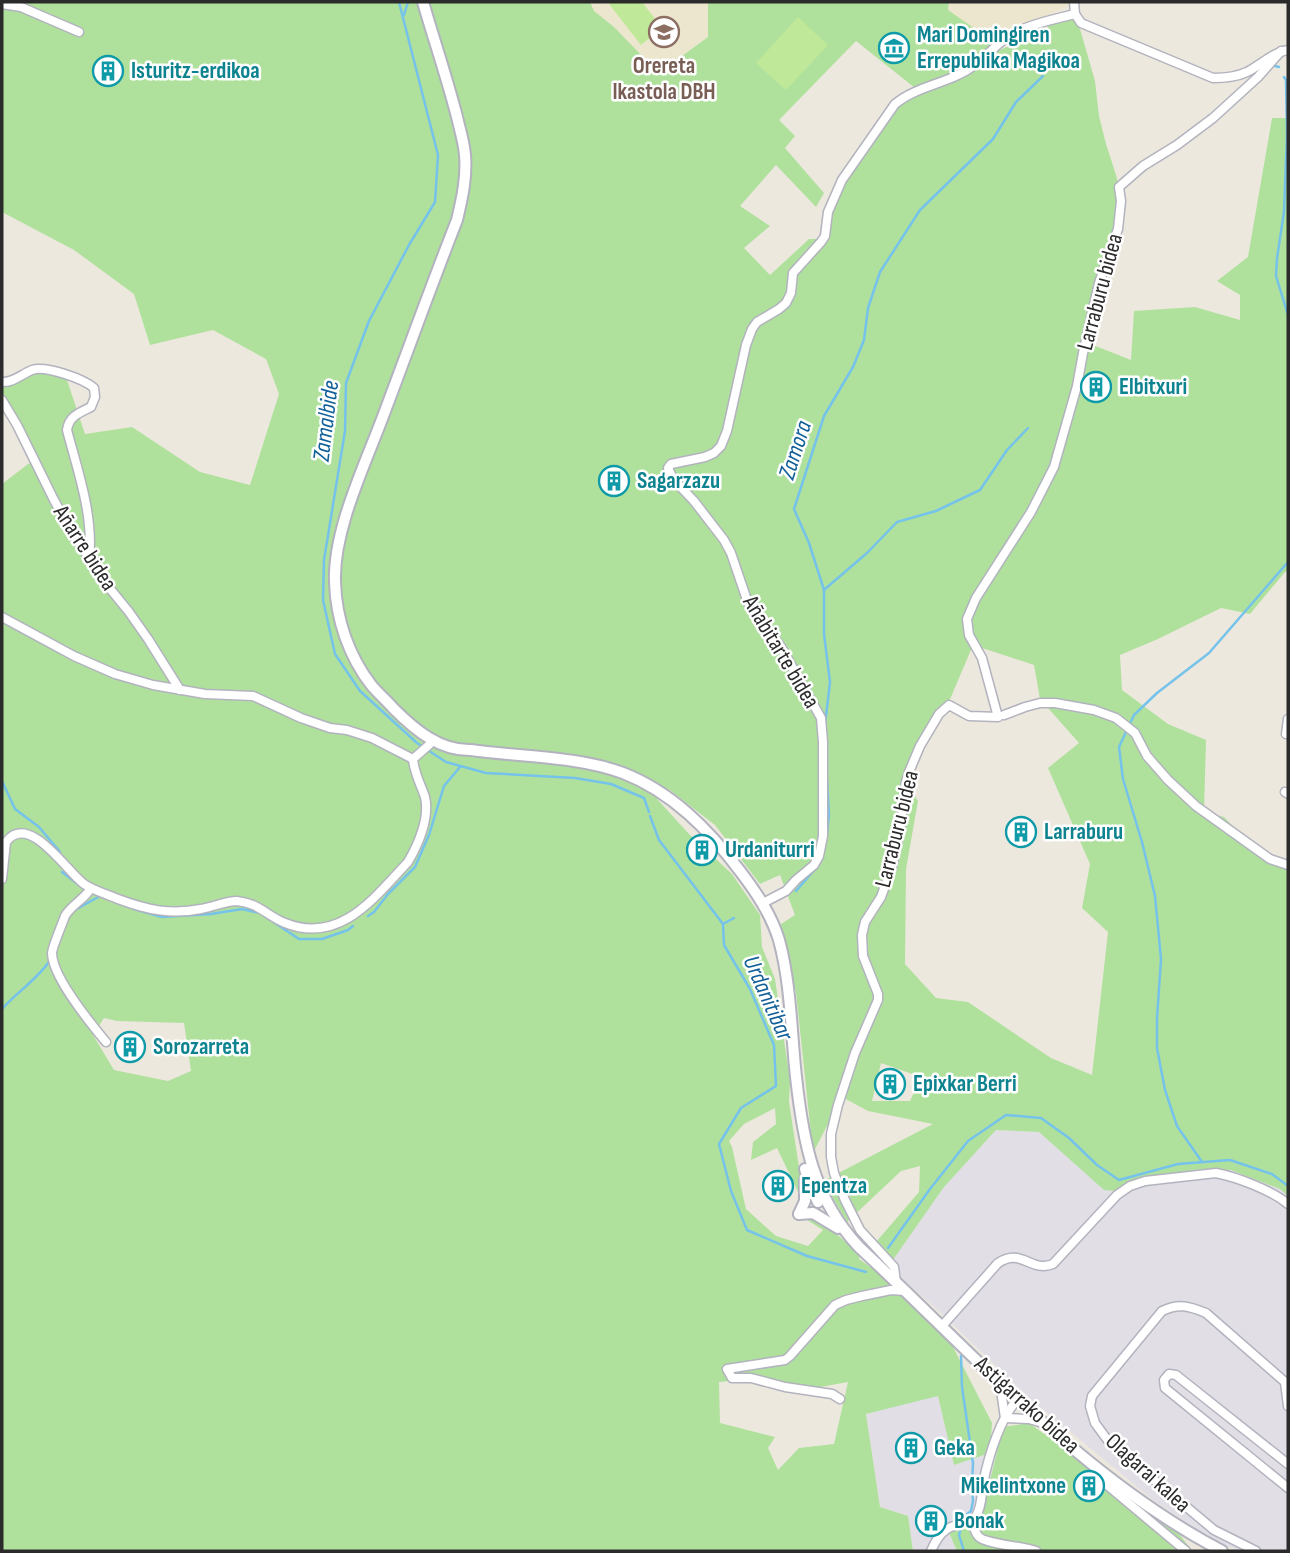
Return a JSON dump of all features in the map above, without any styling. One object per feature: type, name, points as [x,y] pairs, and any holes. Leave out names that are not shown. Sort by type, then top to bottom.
[{"type":"main road","points":[[423,2],[451,93],[463,143],[463,195],[457,220],[344,522],[338,542],[335,582],[338,611],[349,647],[372,686],[430,744],[462,750],[467,747]]},
{"type":"main road","points":[[396,710],[426,729],[467,747]]},
{"type":"main road","points":[[426,729],[432,737],[430,744]]},
{"type":"main road","name":"Astigarrako bidea","points":[[467,747],[581,763],[625,774],[654,789],[694,817],[763,903],[778,937],[785,963],[805,1167],[816,1204],[850,1238],[863,1243],[905,1291],[1044,1423],[1100,1470],[1161,1515],[1222,1551]]},
{"type":"main road","name":"Astigarrako bidea","points":[[803,1127],[811,1167],[838,1225]]},
{"type":"main road","points":[[805,1167],[805,1200],[799,1214],[813,1213],[838,1225]]},
{"type":"main road","points":[[816,1204],[820,1189]]},
{"type":"street","points":[[1074,2],[1075,14],[1081,23],[1213,78],[1228,78],[1246,72],[1285,51]]},
{"type":"street","points":[[2,4],[21,7],[79,32]]},
{"type":"street","name":"Añabitarte bidea","points":[[763,903],[786,891],[814,865],[819,856],[823,836],[824,742],[821,718],[781,647],[748,603],[731,553],[689,495],[673,479],[668,468],[671,464],[714,453],[721,446],[752,329],[757,321],[779,310],[786,303],[791,293],[793,273],[825,236],[828,212],[842,180],[895,104],[906,96],[973,68],[1013,33],[1075,14]]},
{"type":"street","name":"Larraburu bidea","points":[[896,1282],[894,1267],[863,1243],[860,1230],[834,1173],[831,1134],[855,1054],[878,1000],[863,956],[862,935],[865,922],[881,897],[892,867],[909,772],[920,746],[939,715],[949,705],[969,716],[999,717],[982,658],[967,628],[967,619],[976,598],[1031,512],[1054,467],[1077,386],[1099,283],[1118,229],[1121,201],[1119,187],[1143,166],[1213,118],[1285,51]]},
{"type":"street","points":[[2,382],[8,383],[35,369],[51,370],[88,383],[94,388],[95,397],[90,407],[68,421],[67,430],[89,519],[89,560]]},
{"type":"street","name":"Añarre bidea","points":[[2,400],[18,425],[60,511],[89,560],[129,612],[180,690]]},
{"type":"street","points":[[2,617],[74,656],[115,674],[153,685],[205,694],[253,696],[301,718],[372,738],[415,758]]},
{"type":"street","points":[[1004,715],[1025,707],[1048,703],[1094,710],[1116,718],[1135,733],[1147,756],[1196,806],[1261,853],[1288,865]]},
{"type":"street","points":[[1286,734],[1288,719]]},
{"type":"street","points":[[2,879],[6,842],[15,835],[29,834],[46,844],[68,869],[91,888],[152,910],[176,913],[235,901],[253,904],[279,921],[304,929],[330,927],[360,911],[414,853],[426,805],[414,765],[415,758],[430,744]]},
{"type":"street","points":[[91,888],[87,895],[66,913],[52,952],[56,968],[72,999],[106,1042]]},
{"type":"street","points":[[942,1326],[998,1263],[1012,1257],[1023,1258],[1036,1266],[1053,1264],[1117,1195],[1144,1181],[1216,1173],[1275,1194],[1288,1204]]},
{"type":"street","points":[[840,1399],[832,1394],[751,1378],[732,1378],[727,1369],[785,1360],[835,1305],[846,1300],[891,1290],[905,1291]]},
{"type":"street","name":"Olagarai kalea","points":[[1256,1551],[1214,1530],[1109,1442],[1095,1423],[1090,1406],[1092,1396],[1161,1311],[1172,1306],[1190,1306],[1206,1313],[1285,1382],[1288,1406]]},
{"type":"street","points":[[1288,1464],[1176,1375],[1169,1374],[1164,1380],[1165,1388],[1288,1488]]},
{"type":"street","points":[[995,1377],[1001,1391],[1005,1418]]},
{"type":"street","points":[[931,1551],[947,1529],[966,1523],[977,1515],[984,1478],[1005,1418],[1018,1399]]},
{"type":"street","points":[[1005,1418],[1044,1423]]},
{"type":"street","points":[[1100,1470],[1098,1474],[1107,1485],[1186,1551]]},
{"type":"street","points":[[966,1523],[984,1540],[1036,1551]]},
{"type":"shaded area","name":"Orereta Ikastola DBH","points":[[590,2],[708,2],[708,37],[671,64],[645,59],[594,11]]},
{"type":"shaded area","points":[[949,2],[1071,2],[1070,5],[1040,19],[1016,26],[994,42],[947,10]]},
{"type":"shaded area","points":[[996,1130],[1039,1132],[1105,1190],[1116,1191],[1130,1180],[1202,1169],[1231,1170],[1280,1189],[1288,1196],[1288,1551],[1242,1551],[1217,1543],[1153,1500],[1028,1397],[939,1311],[888,1267],[944,1187]]},
{"type":"shaded area","points":[[938,1395],[954,1465],[997,1451],[980,1521],[947,1528],[957,1551],[913,1551],[908,1516],[880,1507],[866,1414]]},
{"type":"green space","points":[[2,2],[590,2],[594,11],[645,59],[671,64],[708,37],[708,2],[949,2],[948,10],[994,42],[1000,50],[1048,28],[1046,22],[1076,15],[1095,81],[1099,116],[1117,178],[1122,212],[1082,347],[1088,343],[1131,360],[1134,311],[1195,307],[1240,320],[1240,295],[1217,281],[1248,257],[1272,118],[1288,118],[1288,571],[1250,614],[1221,608],[1120,655],[1122,690],[1168,724],[1206,740],[1204,812],[1224,817],[1260,855],[1288,866],[1288,1196],[1280,1189],[1231,1170],[1202,1169],[1130,1180],[1116,1191],[1104,1190],[1039,1132],[996,1130],[944,1187],[888,1267],[870,1249],[919,1192],[920,1166],[901,1171],[847,1222],[823,1181],[933,1124],[868,1111],[842,1097],[813,1153],[796,992],[778,926],[795,915],[780,875],[760,884],[715,825],[667,788],[657,799],[689,834],[732,874],[760,915],[762,947],[775,979],[790,1081],[789,1102],[802,1200],[777,1148],[751,1160],[753,1142],[776,1124],[775,1108],[744,1124],[729,1141],[746,1209],[776,1236],[808,1246],[823,1230],[804,1218],[812,1216],[822,1221],[860,1255],[859,1259],[885,1277],[950,1341],[992,1423],[990,1453],[954,1465],[938,1396],[866,1414],[880,1507],[908,1516],[913,1551],[2,1551],[2,484],[32,461],[2,402],[2,387],[33,370],[65,374],[85,434],[132,427],[200,472],[250,485],[279,394],[266,359],[213,330],[150,345],[134,294],[74,250],[2,212]],"holes":[[[856,41],[920,92],[906,99],[897,108],[846,183],[832,212],[827,239],[809,239],[770,275],[744,248],[770,226],[740,206],[776,165],[816,207],[824,193],[785,148],[795,136],[779,120]],[[973,645],[1034,665],[1040,699],[1079,743],[1048,768],[1090,864],[1082,908],[1108,932],[1092,1075],[1051,1058],[968,1002],[936,998],[905,964],[906,869],[918,801],[904,780],[948,704]],[[104,1018],[117,1021],[184,1023],[191,1071],[168,1081],[114,1070],[93,1035]],[[881,1063],[921,1077],[910,1101],[872,1101]],[[742,1380],[804,1390],[848,1382],[834,1444],[799,1448],[778,1470],[768,1448],[775,1437],[720,1423],[719,1382]]]},
{"type":"green space","points":[[642,2],[662,28],[641,45],[609,4]]},
{"type":"green space","points":[[798,17],[828,45],[786,90],[756,63]]},
{"type":"green space","points":[[1029,1423],[1175,1528],[1192,1551],[957,1551],[947,1528],[980,1521],[1003,1427]]},
{"type":"waterway","name":"Zamalbide","points":[[399,2],[438,155],[435,202],[369,321],[346,383],[345,431],[324,560],[323,600],[335,654],[360,691],[417,743],[446,762],[486,773],[575,778],[611,784],[644,798],[649,812]]},
{"type":"waterway","points":[[404,15],[408,2]]},
{"type":"waterway","points":[[1271,65],[1279,67]]},
{"type":"waterway","name":"Zamora","points":[[825,724],[830,682],[824,634],[824,590],[809,543],[794,509],[824,416],[853,367],[864,340],[868,308],[880,272],[920,210],[993,139],[1016,102],[1043,76]]},
{"type":"waterway","points":[[1284,77],[1287,134],[1284,212],[1276,276],[1288,315]]},
{"type":"waterway","points":[[825,589],[867,553],[897,522],[936,511],[980,490],[1007,450],[1028,428]]},
{"type":"waterway","points":[[1202,1162],[1177,1126],[1165,1090],[1157,1048],[1161,959],[1155,896],[1123,779],[1119,747],[1134,715],[1157,693],[1209,653],[1288,562]]},
{"type":"waterway","points":[[368,916],[415,867],[429,835],[444,786],[460,767]]},
{"type":"waterway","name":"Zamora","points":[[827,780],[827,832]]},
{"type":"waterway","points":[[2,781],[15,809],[39,827],[60,852]]},
{"type":"waterway","name":"Urdanitibar","points":[[650,816],[659,840],[723,924],[724,945],[750,989],[774,1045],[776,1086],[741,1108],[719,1144],[731,1191],[747,1230],[807,1256],[866,1272]]},
{"type":"waterway","name":"Zamora","points":[[796,891],[816,868]]},
{"type":"waterway","points":[[62,872],[83,888]]},
{"type":"waterway","points":[[75,910],[100,896]]},
{"type":"waterway","points":[[134,909],[162,917],[242,909],[260,913],[299,939],[322,939],[353,926]]},
{"type":"waterway","points":[[723,924],[734,918]]},
{"type":"waterway","points":[[2,1009],[51,959]]},
{"type":"waterway","name":"Urdanitibar","points":[[888,1248],[968,1141],[1006,1115],[1041,1118],[1119,1180],[1178,1164],[1230,1160],[1272,1174],[1288,1186]]},
{"type":"waterway","points":[[961,1356],[962,1387],[973,1463],[973,1501],[971,1511],[964,1522]]},
{"type":"waterway","points":[[961,1528],[959,1535],[964,1551]]},
{"type":"place","name":"Orereta Ikastola DBH","points":[[664,32]]},
{"type":"place","name":"Mari Domingiren Errepublika Magikoa","points":[[894,48]]},
{"type":"place","name":"Isturitz-erdikoa","points":[[108,71]]},
{"type":"place","name":"Elbitxuri","points":[[1096,387]]},
{"type":"place","name":"Sagarzazu","points":[[614,481]]},
{"type":"place","name":"Larraburu","points":[[1021,832]]},
{"type":"place","name":"Urdaniturri","points":[[702,850]]},
{"type":"place","name":"Sorozarreta","points":[[130,1047]]},
{"type":"place","name":"Epixkar Berri","points":[[890,1084]]},
{"type":"place","name":"Epentza","points":[[778,1186]]},
{"type":"place","name":"Geka","points":[[911,1448]]},
{"type":"place","name":"Mikelintxone","points":[[1089,1486]]},
{"type":"place","name":"Bonak","points":[[931,1521]]}]
